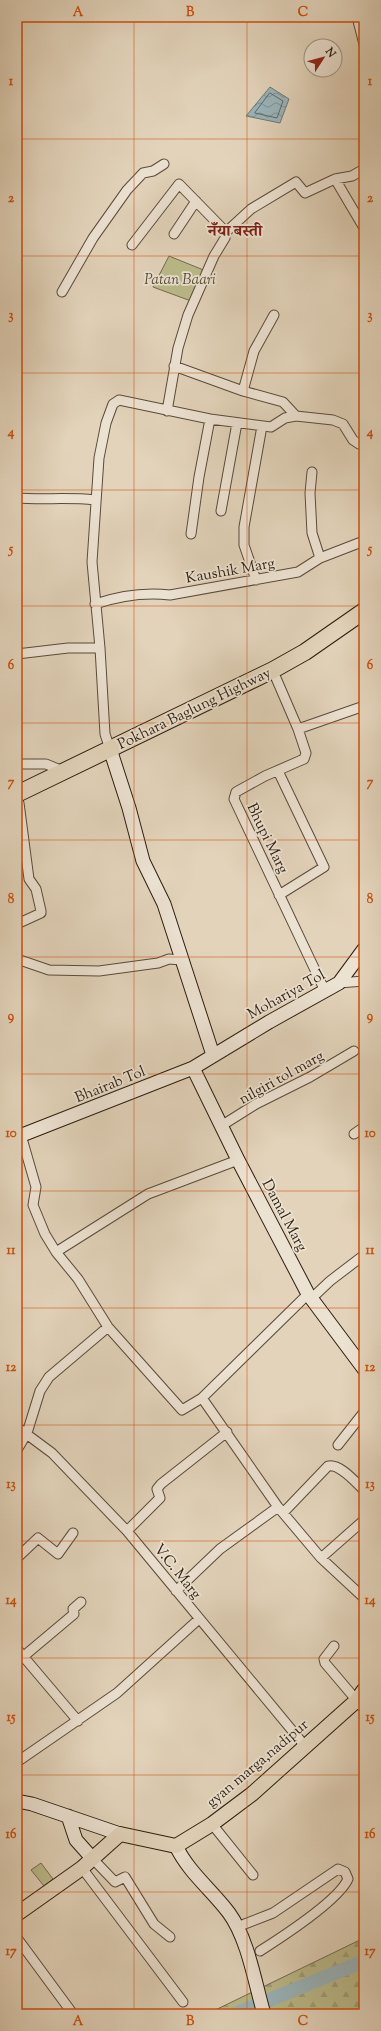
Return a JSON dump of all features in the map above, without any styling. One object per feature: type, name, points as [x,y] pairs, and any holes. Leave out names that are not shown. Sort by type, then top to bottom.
[{"type":"highway","name":"Pokhara Baglung Highway","points":[[18,800],[273,670],[305,652],[364,611]]},
{"type":"highway","name":"Pokhara Baglung Highway","points":[[18,800],[63,771],[111,753],[276,678],[310,659],[364,622]]},
{"type":"main road","points":[[111,753],[130,808],[143,861],[164,904],[213,1055]]},
{"type":"main road","name":"Mohariya Tol","points":[[213,1055],[339,983],[364,949]]},
{"type":"main road","name":"Bhairab Tol","points":[[19,1136],[193,1068],[213,1055]]},
{"type":"main road","name":"Damal Marg","points":[[193,1068],[238,1160],[310,1296],[363,1364]]},
{"type":"main road","name":"gyan marga,nadipur","points":[[176,1846],[212,1824],[252,1794],[305,1746],[361,1700]]},
{"type":"main road","points":[[17,1801],[32,1804],[120,1834],[176,1846],[184,1862],[229,1914],[237,1927],[264,2014]]},
{"type":"main road","points":[[68,1816],[76,1840],[87,1863]]},
{"type":"main road","points":[[17,1914],[87,1863],[120,1834]]},
{"type":"street","points":[[357,17],[362,31],[364,44]]},
{"type":"street","points":[[62,292],[93,238],[127,190],[143,173],[153,171],[164,164]]},
{"type":"street","points":[[166,411],[174,366],[188,315],[214,256],[225,238],[226,232],[251,209],[296,182],[305,193],[335,179],[352,176],[364,169]]},
{"type":"street","points":[[335,179],[360,214],[364,228]]},
{"type":"street","points":[[132,245],[179,184],[226,232]]},
{"type":"street","points":[[174,234],[196,201]]},
{"type":"street","points":[[243,391],[254,351],[274,315]]},
{"type":"street","points":[[174,366],[243,391],[283,402],[296,416]]},
{"type":"street","points":[[111,753],[105,734],[100,648],[94,604],[92,562],[99,458],[106,423],[113,404],[119,400],[210,419],[271,427],[285,418],[296,416],[333,420],[343,424],[353,440],[364,445]]},
{"type":"street","points":[[191,534],[199,477],[210,419]]},
{"type":"street","points":[[220,511],[236,423]]},
{"type":"street","points":[[256,580],[244,545],[244,527],[262,426]]},
{"type":"street","points":[[312,472],[310,493],[312,533],[320,558]]},
{"type":"street","points":[[17,498],[38,499],[70,497],[95,500]]},
{"type":"street","name":"Kaushik Marg","points":[[94,604],[113,598],[134,597],[151,593],[170,595],[298,572],[320,558],[364,541]]},
{"type":"street","points":[[17,654],[68,648],[100,648]]},
{"type":"street","points":[[276,678],[298,728],[364,706]]},
{"type":"street","name":"Bhupi Marg","points":[[298,728],[306,757],[236,792],[234,799],[325,991]]},
{"type":"street","points":[[17,764],[46,764],[63,771]]},
{"type":"street","name":"Bhupi Marg","points":[[278,772],[324,868],[279,895]]},
{"type":"street","points":[[17,924],[41,913],[36,889],[29,879],[18,800]]},
{"type":"street","points":[[17,959],[49,970],[99,971],[158,963],[169,959],[181,960]]},
{"type":"street","points":[[339,983],[364,981]]},
{"type":"street","name":"nilgiri tol marg","points":[[221,1126],[256,1104],[310,1077],[354,1051]]},
{"type":"street","points":[[354,1134],[364,1128]]},
{"type":"street","points":[[19,1136],[36,1186],[33,1205],[45,1234],[56,1252],[78,1279],[108,1327],[182,1410],[202,1398],[310,1296],[364,1255]]},
{"type":"street","points":[[56,1252],[148,1194],[238,1160]]},
{"type":"street","points":[[17,1450],[27,1433],[40,1391],[49,1377],[108,1327]]},
{"type":"street","points":[[202,1398],[228,1432],[281,1510],[321,1558],[364,1598]]},
{"type":"street","points":[[338,1445],[364,1412]]},
{"type":"street","name":"V.C. Marg","points":[[17,1427],[27,1433],[56,1457],[127,1531],[305,1746]]},
{"type":"street","points":[[127,1531],[160,1498],[157,1489],[161,1484],[228,1432]]},
{"type":"street","points":[[176,1591],[220,1549],[281,1510],[328,1466],[332,1465],[338,1468],[364,1490]]},
{"type":"street","points":[[321,1558],[364,1520]]},
{"type":"street","points":[[17,1558],[38,1538],[58,1554],[73,1533]]},
{"type":"street","points":[[24,1656],[74,1614],[73,1610],[81,1602]]},
{"type":"street","points":[[17,1762],[117,1693],[199,1619]]},
{"type":"street","points":[[334,1646],[324,1659],[361,1700]]},
{"type":"street","points":[[17,1649],[78,1721]]},
{"type":"street","points":[[212,1824],[253,1875]]},
{"type":"street","points":[[87,1863],[115,1882],[125,1877],[154,1924],[170,1937]]},
{"type":"street","points":[[87,1863],[183,2002]]},
{"type":"street","points":[[237,1927],[273,1913],[338,1869],[345,1872],[348,1879],[345,1887],[288,1934],[260,1951]]},
{"type":"street","points":[[17,1938],[73,2014]]},
{"type":"green space","name":"Patan Baari","points":[[169,256],[206,271],[191,301],[153,287]]},
{"type":"green space","points":[[41,1863],[53,1879],[44,1886],[31,1870]]},
{"type":"green space","points":[[364,1938],[364,2014],[207,2014]]},
{"type":"water","points":[[270,87],[289,99],[280,123],[246,116]]},
{"type":"waterway","points":[[17,25],[20,17]]},
{"type":"waterway","points":[[235,2014],[364,1961]]},
{"type":"district","name":"नँया बस्ती","points":[[235,230]]}]
